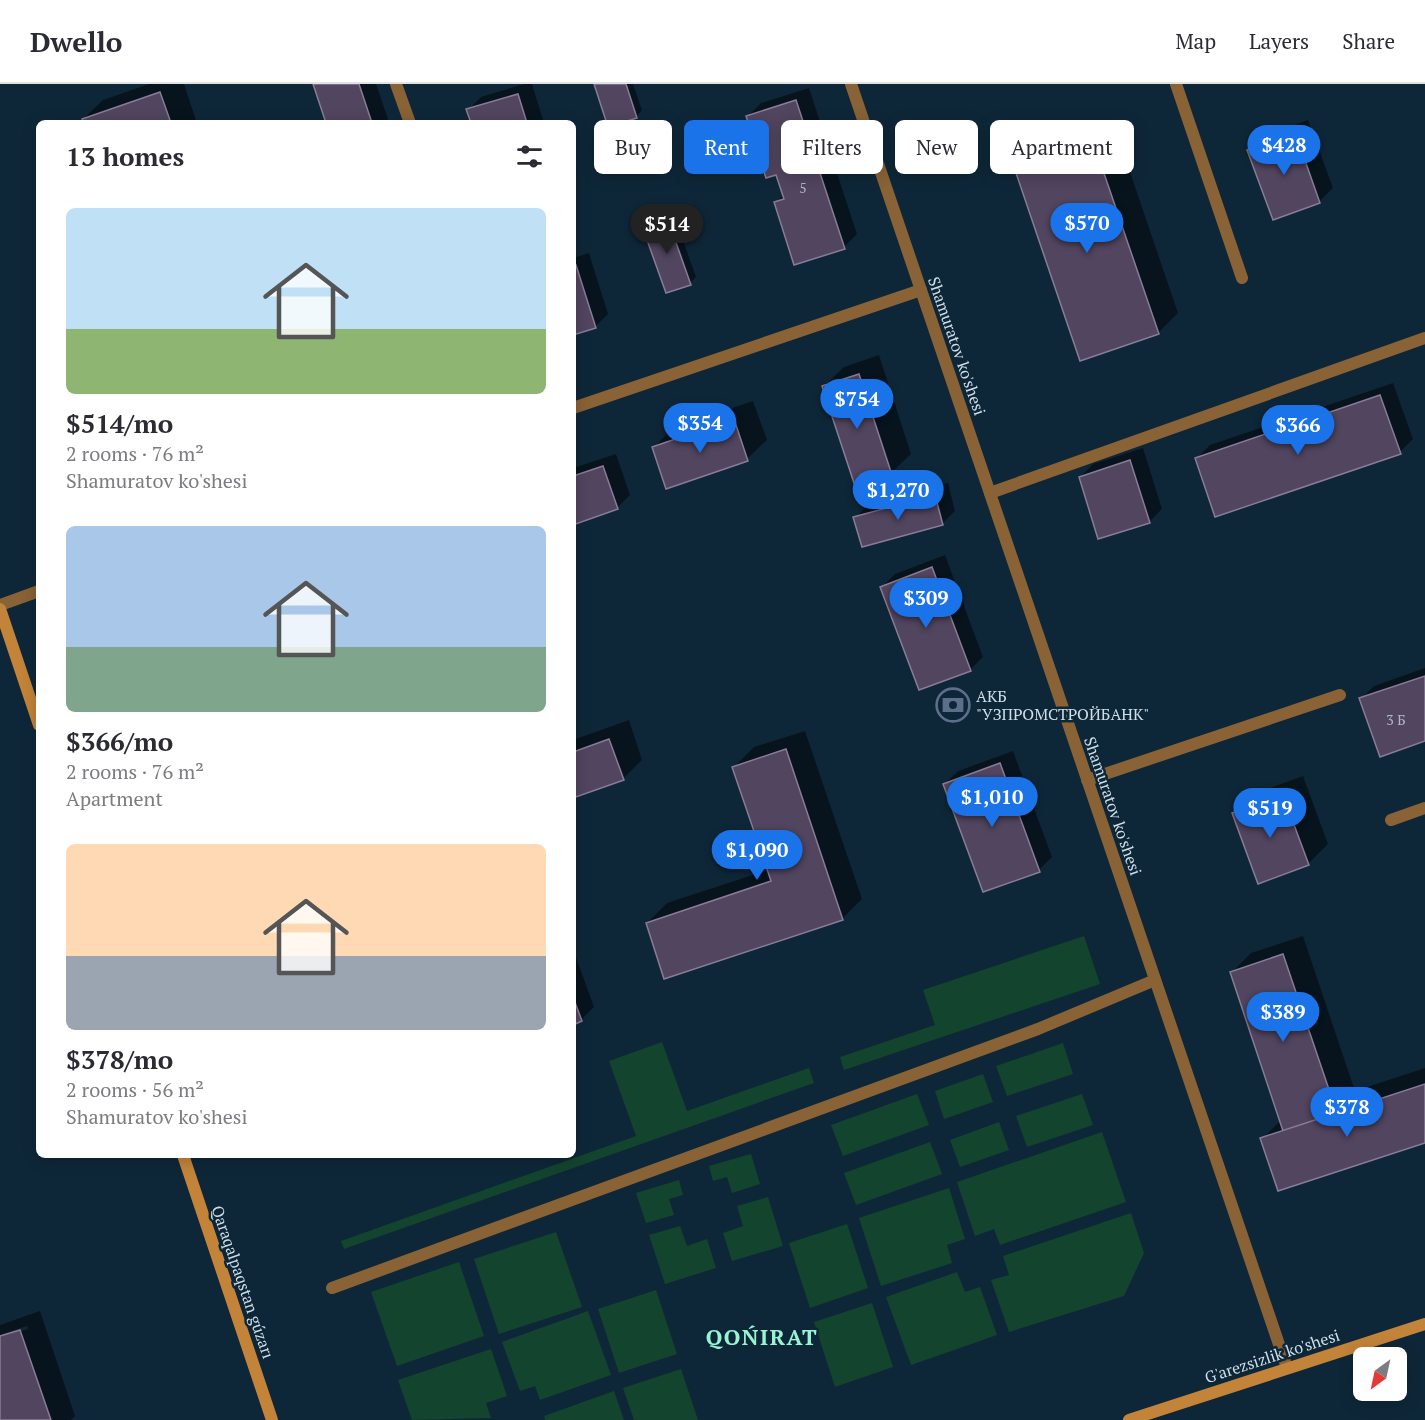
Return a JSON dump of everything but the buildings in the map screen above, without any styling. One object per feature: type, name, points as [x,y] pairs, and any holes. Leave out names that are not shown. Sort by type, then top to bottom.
[{"type":"street","points":[[396,84],[409,120]]},
{"type":"street","name":"Shamuratov ko'shesi","points":[[851,84],[1287,1368]]},
{"type":"street","points":[[1176,84],[1242,278]]},
{"type":"street","points":[[576,407],[921,290]]},
{"type":"street","points":[[990,493],[1425,338]]},
{"type":"street","points":[[36,592],[0,607],[36,716]]},
{"type":"street","points":[[1087,780],[1340,695]]},
{"type":"street","points":[[1391,820],[1425,808]]},
{"type":"street","points":[[332,1288],[1038,1029],[1155,980]]},
{"type":"street","name":"Qaraqalpaqstan gúzarı","points":[[184,1158],[272,1420]]},
{"type":"street","name":"G'arezsizlik ko'shesi","points":[[1128,1420],[1425,1324]]},
{"type":"green space","points":[[1084,936],[1100,984],[844,1070],[840,1057],[935,1025],[923,990]]},
{"type":"green space","points":[[662,1042],[687,1111],[809,1068],[814,1083],[344,1249],[341,1241],[636,1136],[609,1061]]},
{"type":"green space","points":[[1063,1043],[1073,1074],[1007,1096],[996,1066]]},
{"type":"green space","points":[[983,1074],[993,1102],[944,1119],[935,1091]]},
{"type":"green space","points":[[917,1094],[929,1125],[843,1156],[831,1125]]},
{"type":"green space","points":[[1082,1094],[1093,1125],[1027,1147],[1016,1116]]},
{"type":"green space","points":[[999,1122],[1009,1150],[960,1167],[950,1140]]},
{"type":"green space","points":[[1102,1132],[1126,1202],[1000,1245],[994,1229],[975,1236],[957,1182]]},
{"type":"green space","points":[[930,1142],[942,1174],[856,1205],[844,1173]]},
{"type":"green space","points":[[751,1154],[760,1184],[732,1193],[727,1177],[713,1181],[709,1166]]},
{"type":"green space","points":[[679,1180],[683,1195],[669,1199],[674,1215],[646,1223],[636,1193]]},
{"type":"green space","points":[[949,1188],[965,1239],[947,1245],[952,1263],[881,1286],[859,1218]]},
{"type":"green space","points":[[768,1197],[783,1246],[732,1261],[723,1233],[743,1226],[737,1206]]},
{"type":"green space","points":[[1131,1213],[1144,1253],[1124,1296],[1009,1332],[991,1280],[1009,1275],[1003,1256]]},
{"type":"green space","points":[[847,1224],[868,1288],[810,1308],[789,1243]]},
{"type":"green space","points":[[680,1226],[687,1246],[707,1239],[716,1268],[665,1284],[649,1235]]},
{"type":"green space","points":[[556,1232],[582,1307],[499,1334],[474,1259]]},
{"type":"green space","points":[[459,1262],[484,1336],[397,1366],[371,1292]]},
{"type":"green space","points":[[957,1272],[965,1292],[980,1287],[997,1335],[911,1365],[886,1297]]},
{"type":"green space","points":[[656,1290],[677,1354],[619,1373],[598,1309]]},
{"type":"green space","points":[[872,1303],[893,1367],[835,1387],[814,1322]]},
{"type":"green space","points":[[588,1311],[611,1375],[540,1400],[535,1386],[520,1391],[502,1342]]},
{"type":"green space","points":[[491,1349],[507,1396],[486,1403],[491,1418],[412,1420],[398,1380]]},
{"type":"green space","points":[[681,1369],[698,1420],[634,1420],[623,1388]]},
{"type":"green space","points":[[614,1391],[624,1420],[545,1420],[544,1416]]},
{"type":"place","name":"АКБ \"УЗПРОМСТРОЙБАНК\"","points":[[953,705]]},
{"type":"district","name":"QOŃIRAT","points":[[762,1337]]}]
